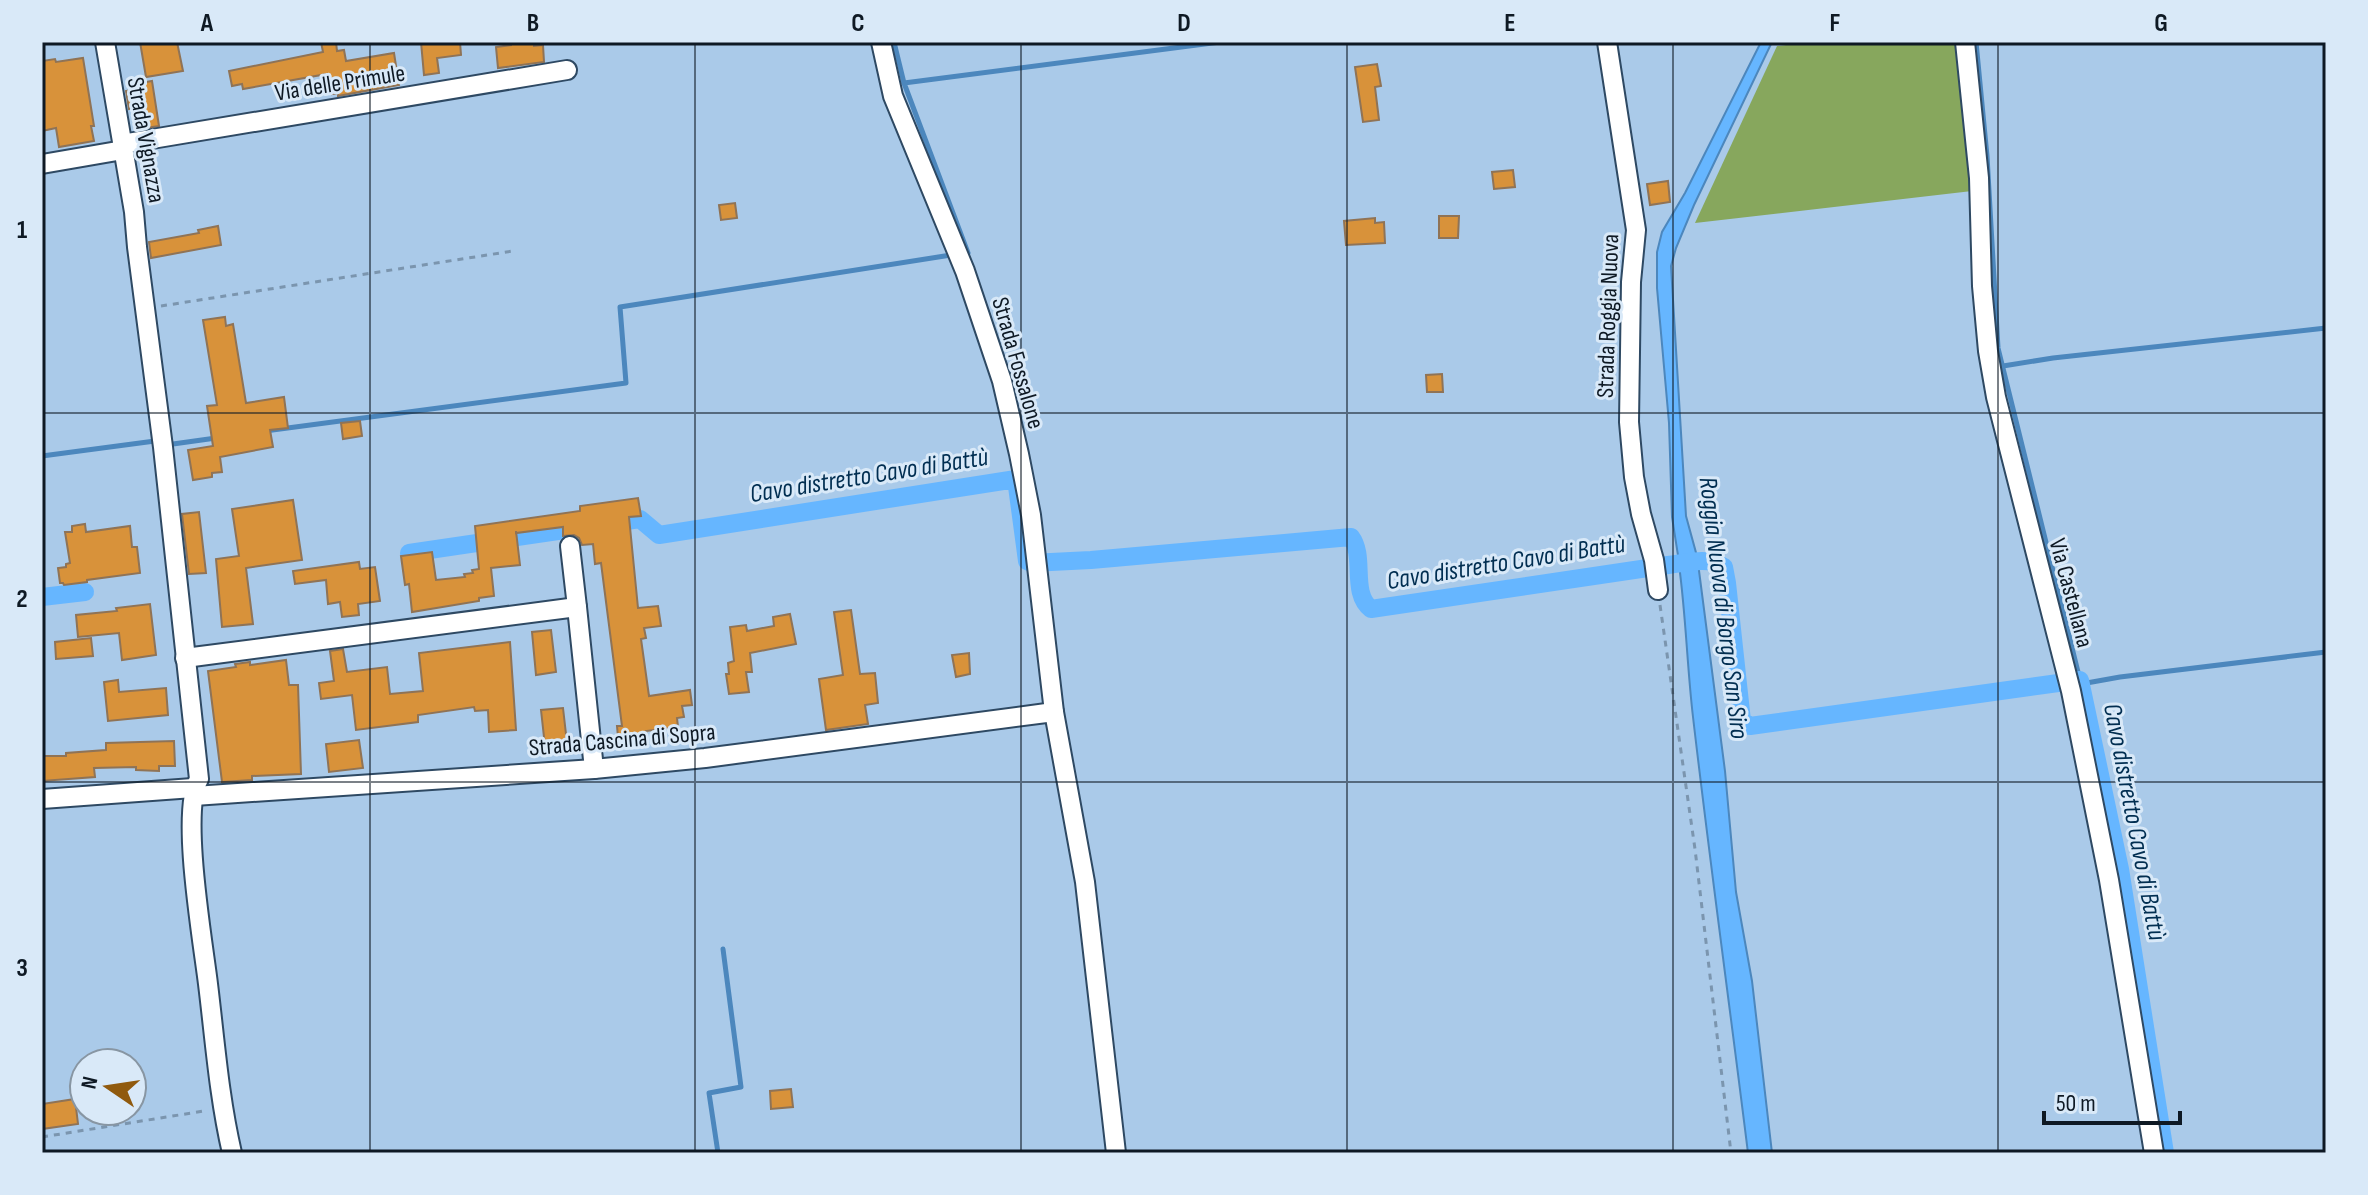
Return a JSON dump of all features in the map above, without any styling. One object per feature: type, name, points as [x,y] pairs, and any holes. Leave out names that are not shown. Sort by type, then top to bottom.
[{"type":"street","name":"Strada Vignazza","points":[[105,42],[134,212],[199,779],[194,792],[192,850],[221,1109],[232,1153]]},
{"type":"street","name":"Strada Fossalone","points":[[881,42],[893,96],[965,271],[1002,381],[1031,515],[1054,712],[1085,882],[1116,1153]]},
{"type":"street","name":"Strada Roggia Nuova","points":[[1607,42],[1636,230],[1631,282],[1631,449],[1641,514],[1656,574]]},
{"type":"street","name":"Via Castellana","points":[[1965,42],[1979,178],[1982,286],[1988,351],[1996,397],[2070,683],[2109,880],[2154,1153]]},
{"type":"street","name":"Via delle Primule","points":[[42,164],[122,147],[567,70]]},
{"type":"street","points":[[570,546],[594,769]]},
{"type":"street","points":[[185,658],[577,607]]},
{"type":"street","name":"Strada Cascina di Sopra","points":[[42,799],[594,769],[705,758],[1054,712]]},
{"type":"path","points":[[145,309],[513,251]]},
{"type":"path","points":[[1656,574],[1702,905],[1731,1153]]},
{"type":"path","points":[[42,1137],[221,1109]]},
{"type":"green space","points":[[1811,42],[1959,42],[1972,191],[1695,223],[1777,46]]},
{"type":"water","points":[[1761,42],[1772,42],[1694,205],[1671,266],[1686,516],[1698,560],[1679,562],[1672,517],[1657,252],[1662,232]]},
{"type":"water","points":[[1698,563],[1725,771],[1736,892],[1752,981],[1772,1153],[1748,1153],[1706,826],[1679,565]]},
{"type":"building","points":[[140,42],[177,42],[183,71],[146,77]]},
{"type":"building","points":[[321,42],[336,42],[337,51],[344,50],[346,61],[394,53],[399,85],[338,96],[338,93],[332,94],[327,74],[243,89],[242,84],[232,86],[229,71],[323,52]]},
{"type":"building","points":[[421,42],[460,42],[461,55],[437,58],[439,73],[424,75]]},
{"type":"building","points":[[511,42],[543,45],[544,62],[498,68],[496,47],[511,45]]},
{"type":"building","points":[[83,58],[94,141],[59,147],[56,128],[42,131],[42,61]]},
{"type":"building","points":[[1377,64],[1381,86],[1375,87],[1379,120],[1363,122],[1355,67]]},
{"type":"building","points":[[152,81],[159,126],[146,128],[143,106],[129,109],[126,91],[141,88],[140,83]]},
{"type":"building","points":[[1513,170],[1515,187],[1494,189],[1492,172]]},
{"type":"building","points":[[1668,181],[1670,202],[1650,205],[1647,184]]},
{"type":"building","points":[[735,203],[737,218],[721,220],[719,205]]},
{"type":"building","points":[[1439,216],[1459,216],[1458,238],[1439,238]]},
{"type":"building","points":[[1375,218],[1375,223],[1384,222],[1385,243],[1346,245],[1344,221]]},
{"type":"building","points":[[218,226],[221,245],[151,258],[149,242],[199,233],[198,230]]},
{"type":"building","points":[[225,317],[226,326],[233,324],[246,403],[284,397],[288,428],[270,430],[273,447],[220,457],[222,472],[193,480],[188,450],[213,446],[207,406],[217,405],[203,320]]},
{"type":"building","points":[[1442,374],[1443,392],[1427,392],[1426,375]]},
{"type":"building","points":[[360,421],[362,436],[343,439],[341,423]]},
{"type":"building","points":[[638,498],[641,516],[629,517],[638,608],[658,606],[661,626],[644,628],[646,638],[641,639],[649,696],[690,690],[692,705],[682,706],[684,717],[677,718],[678,727],[646,731],[648,744],[619,748],[617,726],[622,726],[601,563],[595,564],[593,544],[582,545],[574,535],[563,536],[563,527],[516,533],[520,565],[491,568],[494,596],[412,612],[409,584],[405,585],[401,556],[432,552],[436,580],[465,577],[464,574],[479,569],[475,526],[580,511],[580,506]]},
{"type":"building","points":[[293,500],[302,560],[246,568],[253,624],[222,627],[216,559],[239,556],[232,509]]},
{"type":"building","points":[[199,512],[206,573],[189,574],[182,514]]},
{"type":"building","points":[[85,524],[86,532],[130,526],[132,547],[137,547],[140,573],[64,585],[60,583],[58,568],[70,563],[65,532],[72,532],[72,526]]},
{"type":"building","points":[[359,562],[360,569],[375,567],[380,601],[358,604],[359,615],[342,617],[340,602],[328,604],[326,580],[295,584],[293,571]]},
{"type":"building","points":[[150,604],[156,655],[122,660],[119,633],[78,637],[76,615]]},
{"type":"building","points":[[851,610],[860,674],[875,673],[878,703],[865,705],[868,724],[826,730],[819,679],[843,675],[834,612]]},
{"type":"building","points":[[790,614],[796,644],[750,653],[752,672],[746,672],[749,692],[729,694],[726,674],[729,674],[728,663],[734,661],[730,627],[746,625],[747,631],[774,626],[773,617]]},
{"type":"building","points":[[551,630],[556,672],[536,675],[532,632]]},
{"type":"building","points":[[91,638],[93,656],[56,659],[55,642]]},
{"type":"building","points":[[510,642],[516,730],[489,732],[488,710],[475,711],[474,707],[418,715],[418,722],[356,730],[352,695],[321,699],[319,683],[334,681],[330,651],[343,649],[347,672],[387,667],[390,694],[423,691],[419,653]]},
{"type":"building","points":[[969,653],[970,674],[956,677],[952,655]]},
{"type":"building","points":[[286,660],[289,685],[298,685],[301,774],[252,776],[252,780],[222,782],[208,671],[236,667],[235,664]]},
{"type":"building","points":[[118,680],[119,692],[166,688],[168,715],[108,721],[104,682]]},
{"type":"building","points":[[563,708],[567,743],[545,746],[541,710]]},
{"type":"building","points":[[359,740],[363,768],[329,772],[326,744]]},
{"type":"building","points":[[174,741],[175,766],[159,766],[159,771],[136,770],[136,767],[94,768],[95,777],[42,781],[42,756],[106,750],[106,743]]},
{"type":"building","points":[[791,1089],[793,1107],[771,1109],[770,1091]]},
{"type":"building","points":[[68,1100],[68,1125],[42,1129],[42,1104]]},
{"type":"waterway","name":"Cavo distretto Cavo di Battù","points":[[894,42],[904,83]]},
{"type":"waterway","name":"Cavo distretto Cavo di Battù","points":[[968,253],[904,83],[1220,42]]},
{"type":"waterway","points":[[1976,42],[1987,156],[1998,348],[2080,680]]},
{"type":"waterway","name":"Cavo distretto Cavo di Battù","points":[[265,431],[626,383],[620,307],[951,255]]},
{"type":"waterway","points":[[2003,366],[2326,328]]},
{"type":"waterway","name":"Cavo distretto Cavo di Battù","points":[[173,444],[216,438]]},
{"type":"waterway","name":"Cavo distretto Cavo di Battù","points":[[42,456],[155,441]]},
{"type":"waterway","name":"Cavo distretto Cavo di Battù","points":[[409,553],[640,519],[659,535],[1016,479],[1027,561],[1031,563],[1351,537],[1358,554],[1361,593],[1371,609],[1689,562],[1718,564],[1724,567],[1727,583],[1742,721],[1750,726],[2080,680],[2120,869],[2165,1153]]},
{"type":"waterway","name":"Cavo distretto Cavo di Battù","points":[[42,597],[85,592]]},
{"type":"waterway","points":[[2081,684],[2326,652]]},
{"type":"waterway","name":"Cavo distretto Cavo di Battù","points":[[718,1153],[709,1093],[741,1087],[723,949]]},
{"type":"water label","name":"Roggia Nuova di Borgo San Siro","points":[[1723,608]]}]
